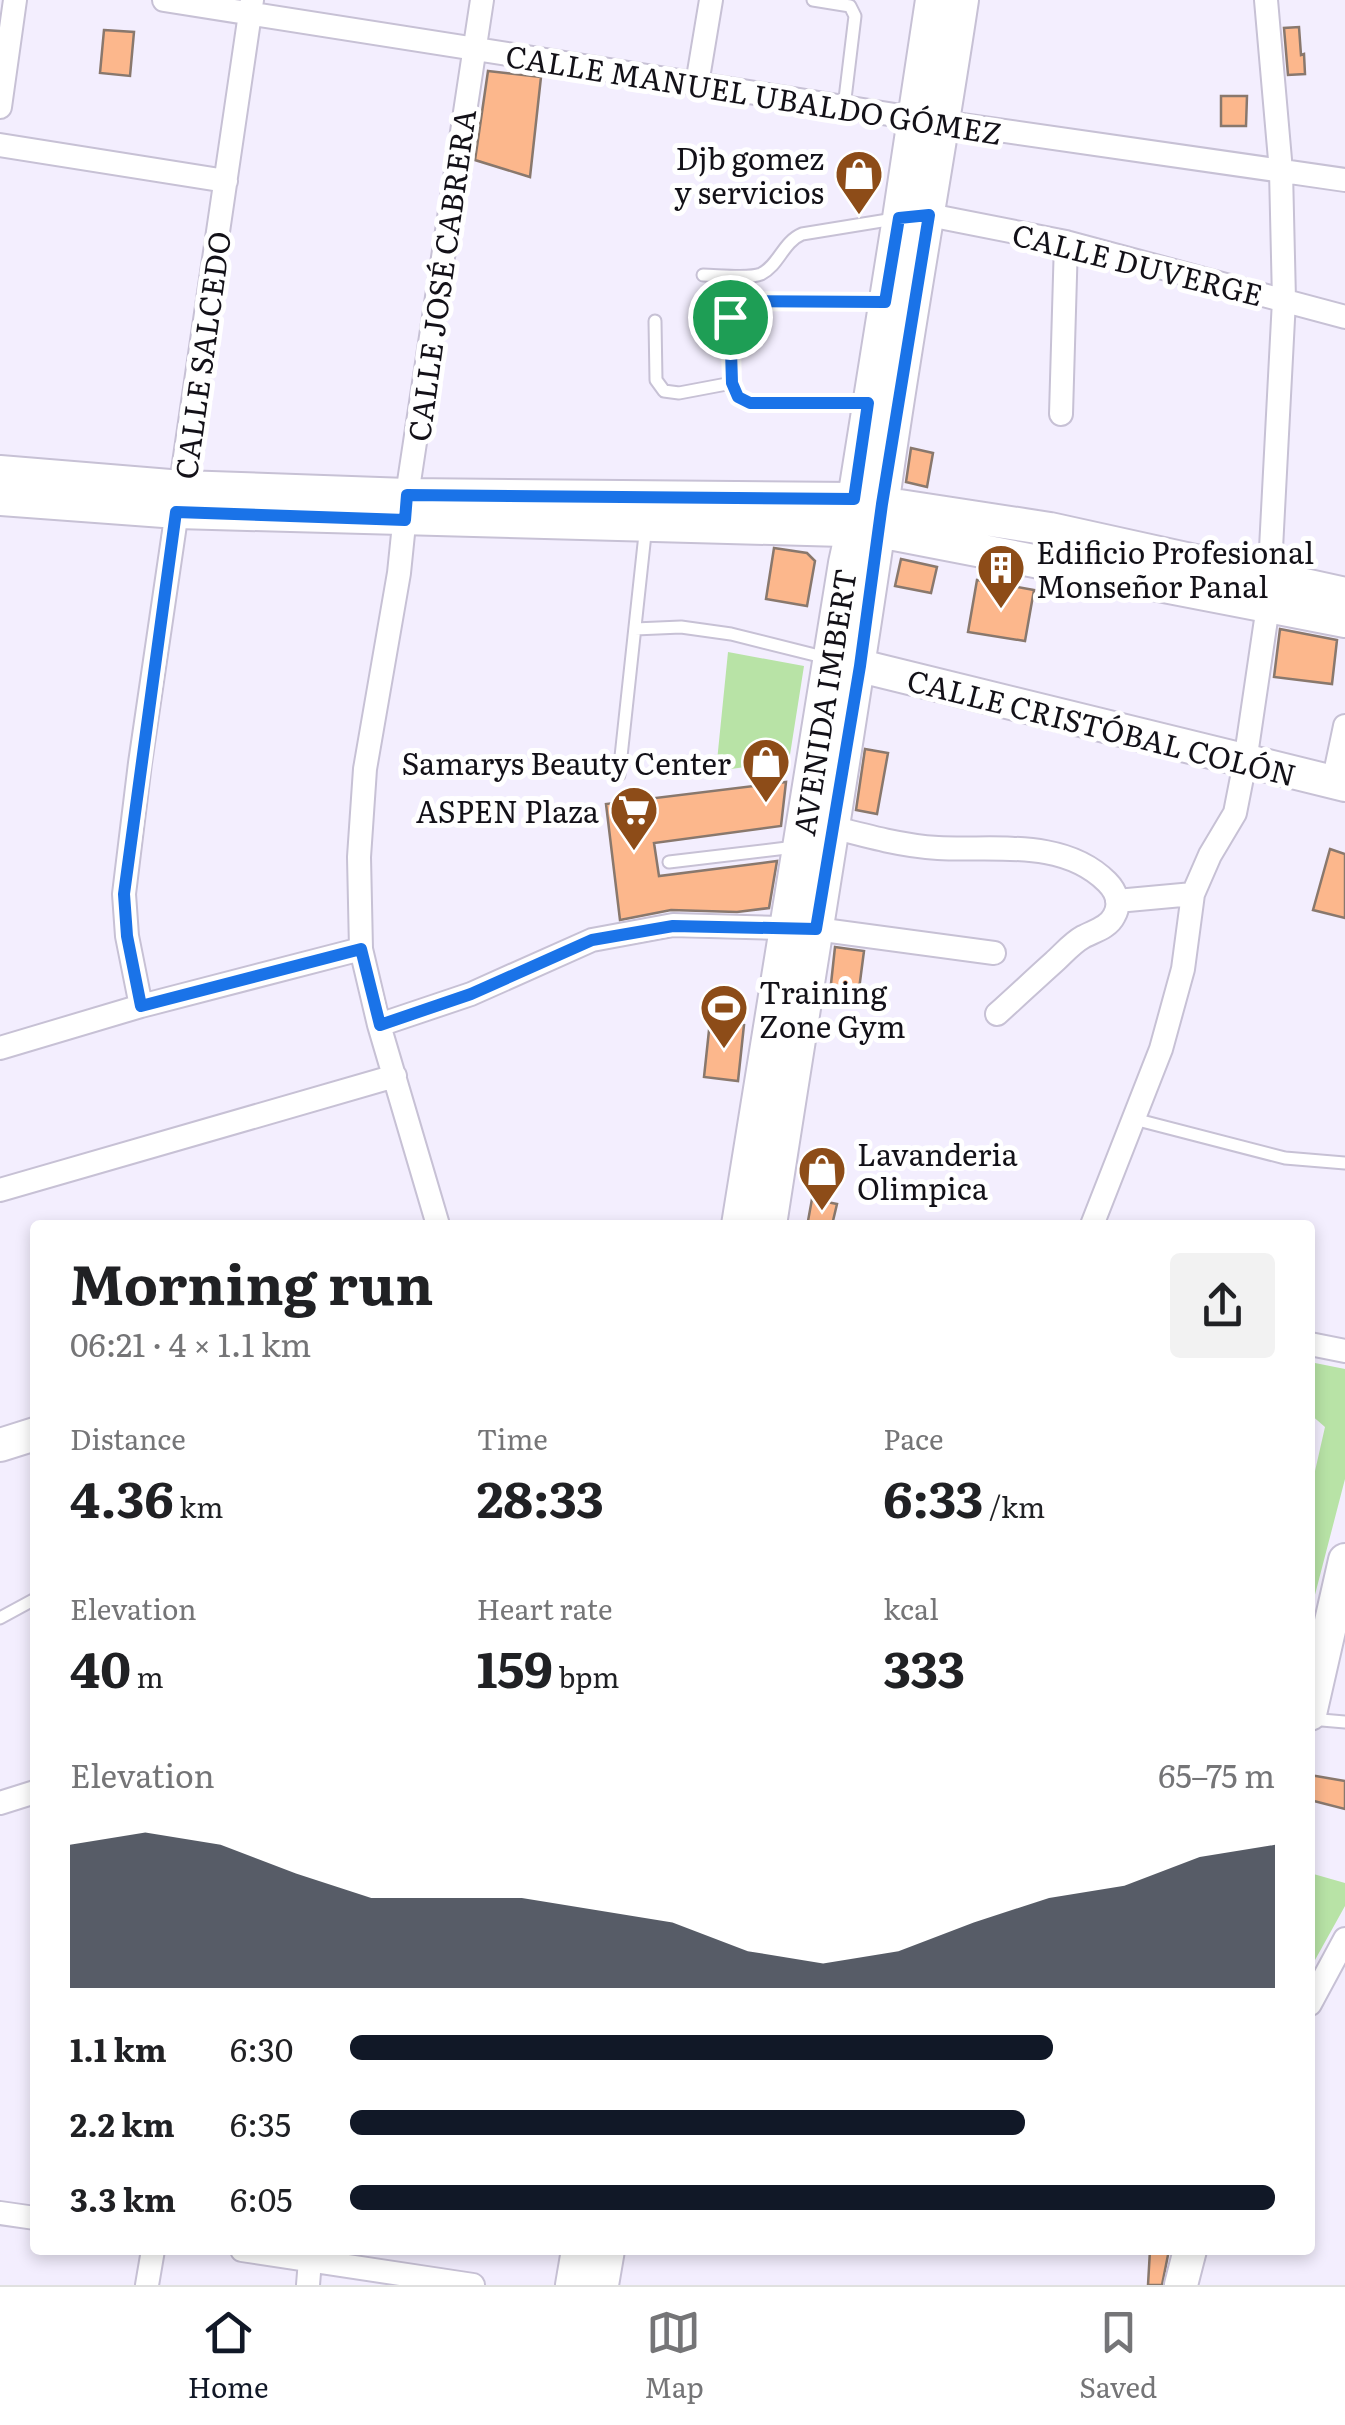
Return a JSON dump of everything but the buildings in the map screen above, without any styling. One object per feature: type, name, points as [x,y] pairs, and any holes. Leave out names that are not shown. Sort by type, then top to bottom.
[{"type":"main road","name":"AVENIDA IMBERT","points":[[929,120],[932,0]]},
{"type":"main road","name":"AVENIDA IMBERT","points":[[748,1220],[801,928],[832,827],[845,662],[929,120],[962,0]]},
{"type":"main road","name":"AVENIDA IMBERT","points":[[867,516],[868,403],[885,302],[914,217]]},
{"type":"main road","points":[[0,472],[179,500]]},
{"type":"main road","points":[[0,500],[179,500],[867,516],[1269,593],[1345,621]]},
{"type":"main road","points":[[406,507],[646,526],[867,516]]},
{"type":"main road","points":[[1269,593],[1345,594]]},
{"type":"main road","name":"AVENIDA IMBERT","points":[[801,928],[799,847],[845,662]]},
{"type":"main road","name":"CALLE CRISTÓBAL COLÓN","points":[[845,662],[1339,784]]},
{"type":"main road","points":[[0,1445],[30,1436]]},
{"type":"main road","points":[[1315,1702],[1336,1643],[1345,1560]]},
{"type":"main road","points":[[572,2285],[577,2255]]},
{"type":"main road","points":[[602,2285],[607,2255]]},
{"type":"main road","points":[[1181,2285],[1189,2255]]},
{"type":"street","points":[[0,107],[15,0]]},
{"type":"street","name":"CALLE MANUEL UBALDO GÓMEZ","points":[[164,0],[250,7],[473,50],[1345,180]]},
{"type":"street","name":"CALLE JOSÉ CABRERA","points":[[437,1220],[361,949],[359,857],[365,769],[398,574],[482,0]]},
{"type":"street","points":[[697,84],[710,0]]},
{"type":"street","points":[[1094,1220],[1161,1049],[1183,970],[1193,894],[1235,813],[1246,762],[1269,593],[1284,300],[1281,171],[1266,0]]},
{"type":"street","name":"CALLE SALCEDO","points":[[141,1006],[127,936],[124,894],[250,7]]},
{"type":"street","points":[[0,145],[226,181]]},
{"type":"street","name":"CALLE DUVERGE","points":[[914,217],[1066,242],[1345,317]]},
{"type":"street","points":[[1062,414],[1066,242]]},
{"type":"street","points":[[1339,784],[1345,726]]},
{"type":"street","points":[[832,827],[938,848],[1056,854],[1078,862],[1111,885],[1117,910],[1107,924],[1080,939],[997,1014]]},
{"type":"street","points":[[1117,901],[1193,894]]},
{"type":"street","points":[[380,1025],[471,994],[592,940],[673,926],[801,928],[994,952]]},
{"type":"street","points":[[0,1048],[141,1006],[361,949]]},
{"type":"street","points":[[0,1190],[395,1076]]},
{"type":"street","points":[[1315,1345],[1345,1351]]},
{"type":"street","points":[[0,1803],[30,1794]]},
{"type":"street","points":[[1316,1994],[1345,1940]]},
{"type":"street","points":[[1316,1994],[1345,1989]]},
{"type":"street","points":[[0,2212],[30,2217]]},
{"type":"street","points":[[147,2285],[152,2255]]},
{"type":"street","points":[[276,2255],[473,2285]]},
{"type":"street","points":[[308,2285],[310,2260]]},
{"type":"lane","points":[[813,0],[850,6],[854,16],[844,107]]},
{"type":"lane","points":[[703,275],[758,276],[769,268],[790,238],[914,217]]},
{"type":"lane","points":[[868,403],[750,403],[738,397],[732,383],[730,317],[732,307],[744,301],[885,302]]},
{"type":"lane","points":[[654,321],[656,380],[664,391],[680,393],[732,383]]},
{"type":"lane","points":[[620,775],[646,526]]},
{"type":"lane","points":[[635,630],[681,628],[731,634],[845,662]]},
{"type":"lane","points":[[668,862],[799,847]]},
{"type":"lane","points":[[1134,1118],[1285,1158],[1345,1163]]},
{"type":"lane","points":[[0,1618],[30,1602]]},
{"type":"lane","points":[[1315,1717],[1345,1722]]},
{"type":"green space","points":[[728,652],[804,666],[789,761],[716,771]]},
{"type":"green space","points":[[1315,1363],[1345,1369],[1345,1479],[1315,1595],[1315,1471],[1325,1427],[1315,1418]]},
{"type":"green space","points":[[1315,1874],[1345,1883],[1345,1906],[1315,1960]]},
{"type":"place","name":"Djb gomez y servicios","points":[[859,216]]},
{"type":"place","name":"Edificio Profesional Monseñor Panal","points":[[1001,610]]},
{"type":"place","name":"Samarys Beauty Center","points":[[766,804]]},
{"type":"place","name":"ASPEN Plaza","points":[[634,852]]},
{"type":"place","name":"Training Zone Gym","points":[[724,1050]]},
{"type":"place","name":"Lavanderia Olimpica","points":[[822,1212]]},
{"type":"route","points":[[929,215],[816,929],[673,926],[592,940],[471,994],[380,1025],[361,949],[141,1006],[127,936],[124,894],[176,512],[405,520],[407,495],[854,499],[868,403],[750,403],[738,397],[732,383],[730,317],[732,307],[744,301],[885,302],[899,218],[929,215]]}]
